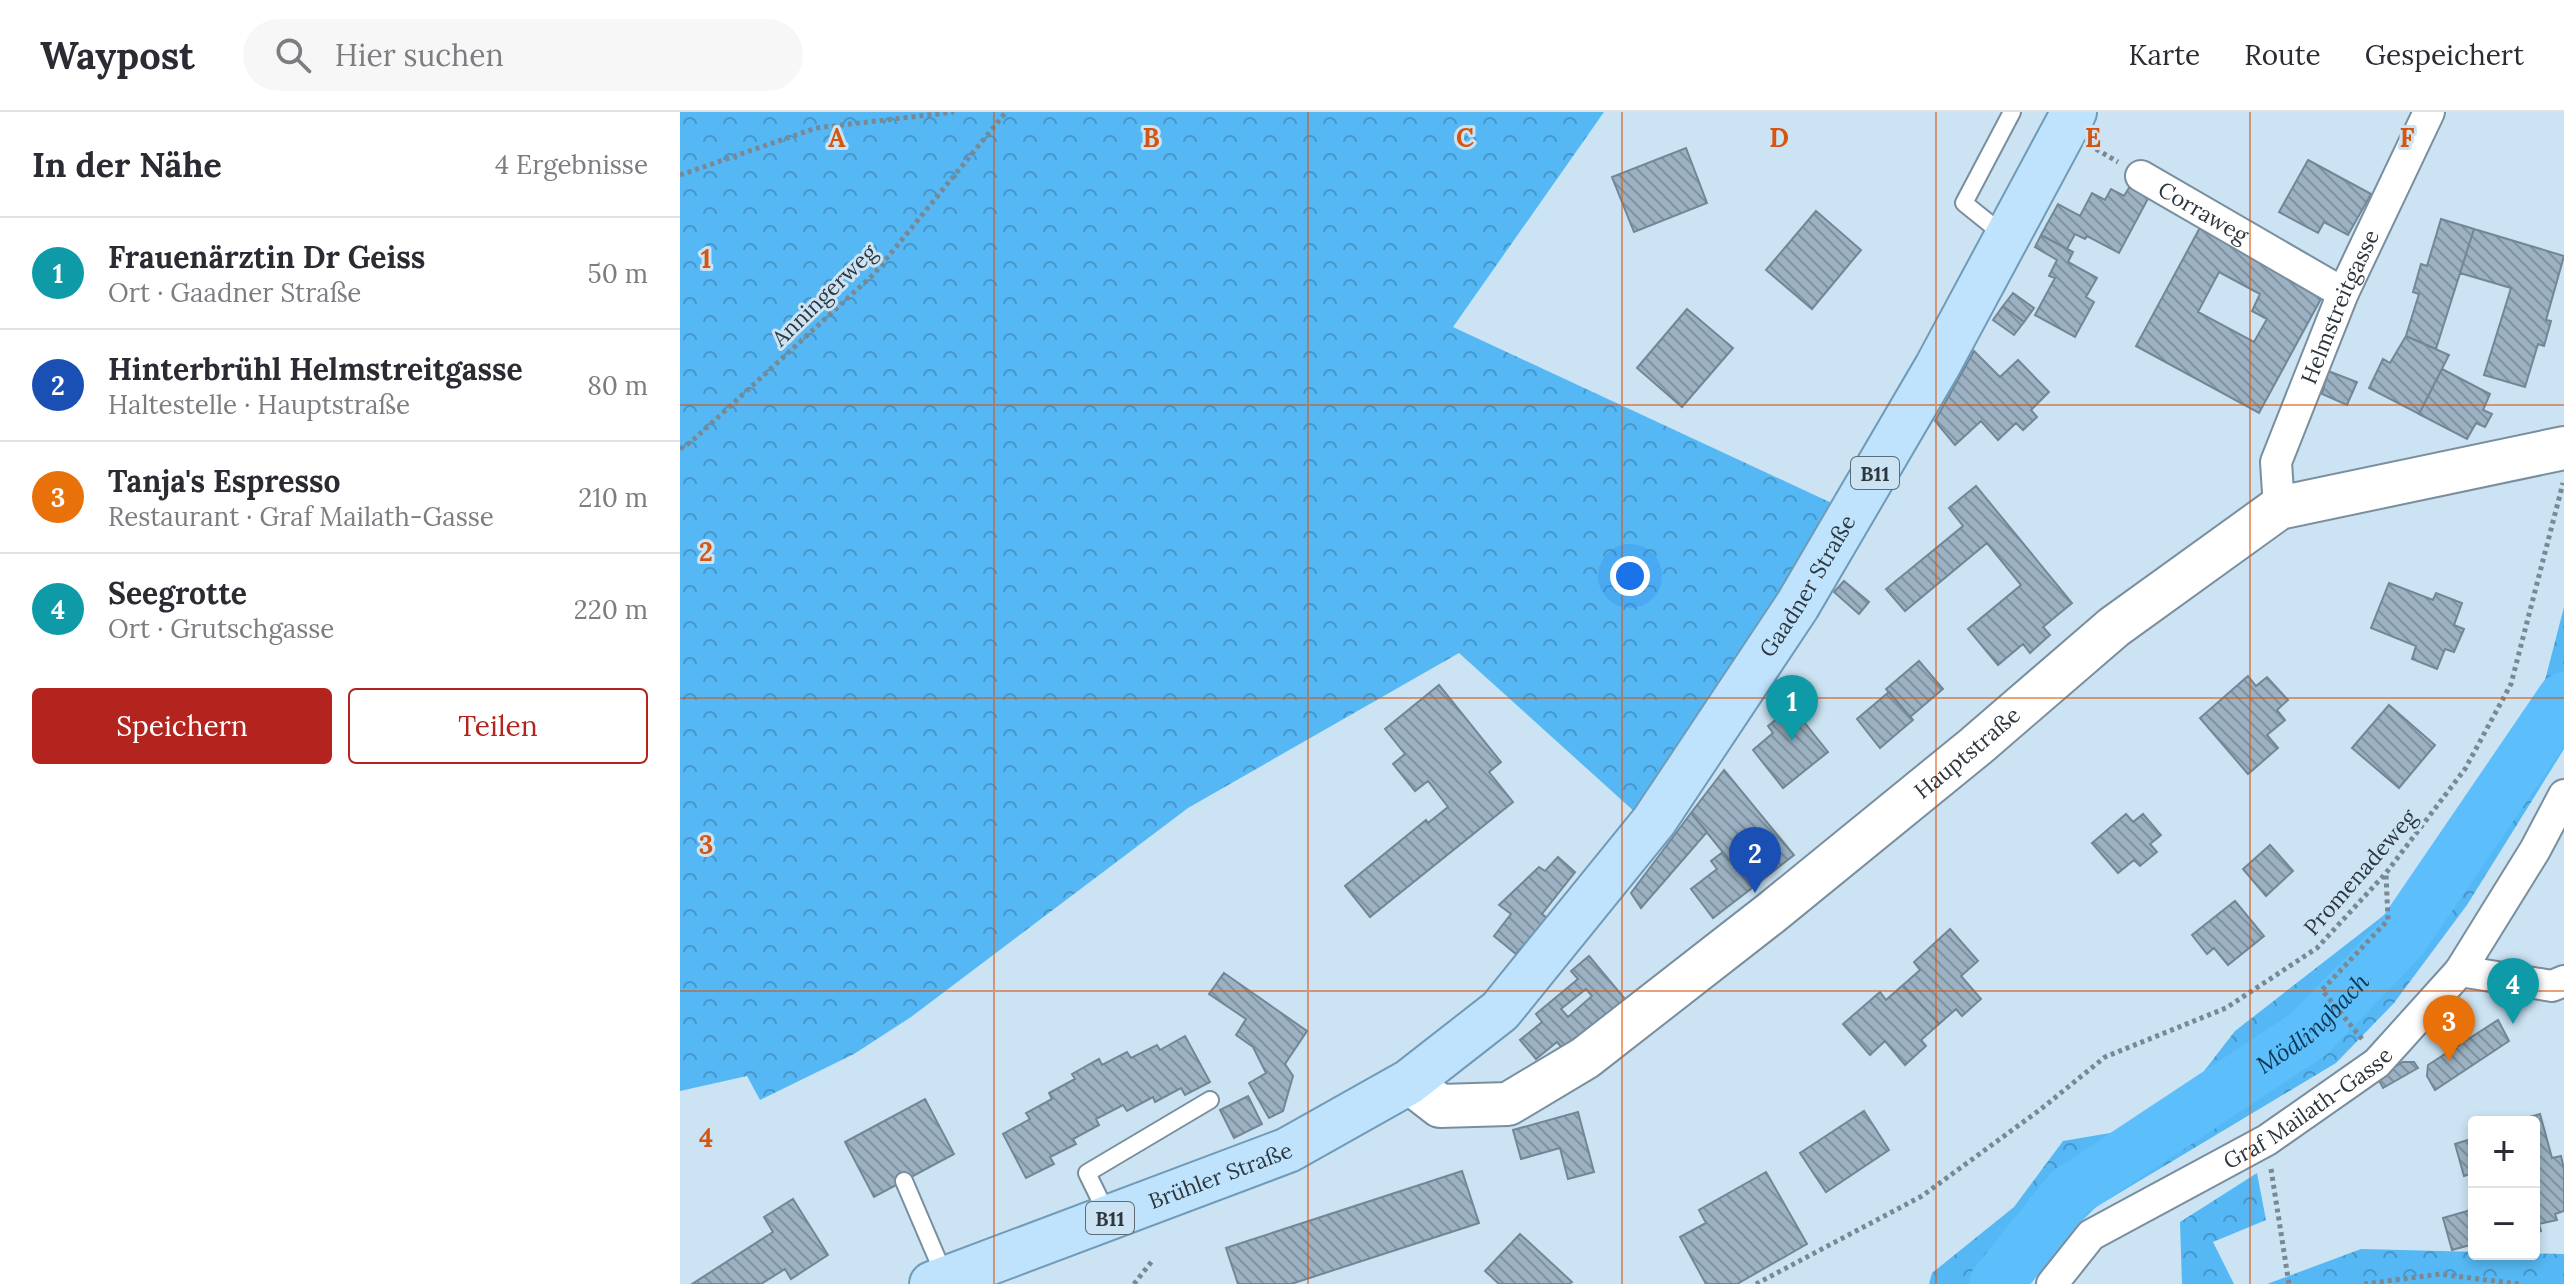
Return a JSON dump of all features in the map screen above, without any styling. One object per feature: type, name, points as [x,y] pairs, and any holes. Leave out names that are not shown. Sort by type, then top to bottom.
[{"type":"main road","name":"Gaadner Straße","points":[[1409,1082],[1500,1011],[1654,821],[1797,606],[1937,367],[2069,121]]},
{"type":"main road","name":"Brühler Straße","points":[[938,1281],[1288,1150],[1409,1082]]},
{"type":"street","name":"Helmstreitgasse","points":[[2279,508],[2276,462],[2343,293],[2429,112]]},
{"type":"street","name":"Corraweg","points":[[2141,176],[2343,293]]},
{"type":"street","name":"Hauptstraße","points":[[1409,1082],[1440,1106],[1508,1104],[1585,1058],[1771,913],[1976,746],[2114,627],[2279,508],[2564,448]]},
{"type":"street","name":"Graf Mailath-Gasse","points":[[2052,1284],[2091,1235],[2267,1140],[2377,1063],[2460,971],[2535,850],[2564,795]]},
{"type":"street","points":[[2460,971],[2552,986],[2564,981]]},
{"type":"lane","points":[[2007,237],[1964,203],[2012,112]]},
{"type":"lane","points":[[1109,1219],[1087,1173],[1210,1100]]},
{"type":"lane","points":[[904,1181],[938,1281]]},
{"type":"path","points":[[680,175],[816,128],[954,112]]},
{"type":"path","name":"Anningerweg","points":[[680,447],[692,441],[874,274],[1006,112]]},
{"type":"path","name":"Corraweg","points":[[2069,121],[2141,176]]},
{"type":"path","name":"Promenadeweg","points":[[1756,1284],[1922,1196],[2041,1109],[2105,1057],[2226,1008],[2317,948],[2386,873],[2465,769],[2511,684],[2564,478]]},
{"type":"path","points":[[2361,1038],[2322,990],[2388,920],[2386,873]]},
{"type":"path","points":[[2267,1140],[2289,1284]]},
{"type":"path","points":[[1134,1284],[1152,1261]]},
{"type":"path","points":[[2364,1284],[2440,1274],[2519,1284]]},
{"type":"green space","points":[[680,112],[1604,112],[1453,327],[1836,505],[1636,813],[1459,653],[1188,808],[911,1017],[854,1054],[760,1100],[747,1076],[680,1091]]},
{"type":"green space","points":[[2564,607],[2564,749],[2467,905],[2394,1003],[2336,1063],[2096,1207],[2018,1284],[1929,1284],[1932,1273],[2014,1207],[2063,1141],[2163,1124],[2235,1031],[2410,895],[2544,684]]},
{"type":"green space","points":[[2257,1173],[2266,1220],[2213,1242],[2234,1284],[2182,1284],[2180,1222]]},
{"type":"green space","points":[[2361,1249],[2468,1252],[2468,1260],[2540,1260],[2540,1253],[2564,1254],[2564,1284],[2267,1284]]},
{"type":"building","points":[[1686,148],[1707,203],[1634,232],[1612,177]]},
{"type":"building","points":[[2308,160],[2371,194],[2348,235],[2324,222],[2318,233],[2279,212]]},
{"type":"building","points":[[2132,183],[2151,193],[2119,253],[2087,236],[2085,239],[2075,234],[2067,249],[2041,235],[2058,204],[2080,216],[2092,193],[2105,200],[2111,189],[2124,196]]},
{"type":"building","points":[[1816,211],[1861,250],[1812,309],[1766,270]]},
{"type":"building","points":[[2441,219],[2474,229],[2436,349],[2406,336],[2419,294],[2413,292],[2421,264],[2427,266]]},
{"type":"building","points":[[2203,222],[2323,295],[2259,413],[2136,346]],"holes":[[[2219,272],[2260,294],[2252,311],[2267,319],[2254,342],[2198,312]]]},
{"type":"building","points":[[2474,229],[2564,256],[2546,320],[2551,321],[2544,346],[2538,344],[2525,387],[2484,375],[2511,288],[2460,273]]},
{"type":"building","points":[[2041,235],[2073,252],[2068,262],[2097,278],[2086,297],[2094,302],[2075,337],[2035,315],[2055,278],[2049,276],[2057,260],[2035,247]]},
{"type":"building","points":[[2013,293],[2034,308],[2024,322],[2003,306]]},
{"type":"building","points":[[2003,306],[2024,322],[2014,335],[1993,320]]},
{"type":"building","points":[[1687,309],[1733,348],[1682,407],[1637,368]]},
{"type":"building","points":[[2406,336],[2449,355],[2419,414],[2369,388],[2383,359],[2390,363]]},
{"type":"building","points":[[1974,351],[2000,377],[2018,360],[2049,392],[2031,410],[2037,417],[2023,430],[2016,423],[1998,440],[1981,421],[1955,445],[1935,421]]},
{"type":"building","points":[[2442,369],[2490,394],[2483,410],[2492,414],[2485,427],[2476,423],[2467,439],[2419,414]]},
{"type":"building","points":[[2328,371],[2357,382],[2347,405],[2322,394]]},
{"type":"building","points":[[1976,486],[2072,603],[2043,627],[2050,635],[2030,653],[2023,644],[1998,665],[1968,629],[2021,585],[1987,543],[1905,611],[1886,589],[1963,526],[1949,508]]},
{"type":"building","points":[[1844,581],[1869,602],[1859,614],[1834,592]]},
{"type":"building","points":[[2389,583],[2433,600],[2436,593],[2462,603],[2454,625],[2464,629],[2454,652],[2445,649],[2437,669],[2412,659],[2416,646],[2371,628]]},
{"type":"building","points":[[1919,661],[1943,689],[1910,717],[1886,689]]},
{"type":"building","points":[[2248,676],[2256,686],[2267,677],[2288,700],[2277,710],[2285,720],[2267,735],[2278,748],[2248,774],[2200,718]]},
{"type":"building","points":[[1439,685],[1501,762],[1489,772],[1513,802],[1370,917],[1345,886],[1426,820],[1428,823],[1448,807],[1428,781],[1415,791],[1393,764],[1405,754],[1385,729]]},
{"type":"building","points":[[1889,692],[1913,720],[1880,748],[1857,719]]},
{"type":"building","points":[[2389,705],[2435,745],[2399,788],[2352,748]]},
{"type":"building","points":[[1792,707],[1828,752],[1783,788],[1753,750],[1773,733],[1768,726]]},
{"type":"building","points":[[1724,770],[1794,855],[1752,888],[1691,813]]},
{"type":"building","points":[[1691,813],[1707,832],[1641,908],[1631,893]]},
{"type":"building","points":[[2126,814],[2133,822],[2143,814],[2161,835],[2150,844],[2157,852],[2140,866],[2134,860],[2118,873],[2092,843]]},
{"type":"building","points":[[2270,845],[2293,871],[2266,896],[2243,869]]},
{"type":"building","points":[[1723,852],[1752,888],[1713,918],[1691,889],[1717,869],[1711,861]]},
{"type":"building","points":[[1558,857],[1575,872],[1542,914],[1547,918],[1516,954],[1494,936],[1511,914],[1499,905],[1539,867],[1545,871]]},
{"type":"building","points":[[2235,901],[2264,936],[2228,965],[2214,948],[2207,954],[2192,935]]},
{"type":"building","points":[[1950,929],[1978,961],[1961,976],[1981,999],[1962,1016],[1956,1009],[1939,1024],[1903,985],[1920,970],[1914,962]]},
{"type":"building","points":[[1589,956],[1625,999],[1564,1050],[1557,1042],[1536,1059],[1520,1040],[1542,1022],[1536,1014],[1578,979],[1571,971]],"holes":[[[1586,989],[1592,996],[1568,1017],[1561,1009]]]},
{"type":"building","points":[[1224,973],[1307,1031],[1285,1064],[1293,1076],[1283,1111],[1269,1118],[1249,1083],[1266,1073],[1253,1047],[1236,1035],[1246,1019],[1209,994]]},
{"type":"building","points":[[1903,985],[1939,1024],[1921,1040],[1926,1046],[1905,1065],[1885,1041],[1870,1055],[1843,1024],[1880,992],[1886,1000]]},
{"type":"building","points":[[2498,1020],[2509,1041],[2435,1090],[2427,1076],[2428,1065]]},
{"type":"building","points":[[1185,1036],[1210,1082],[1185,1095],[1181,1088],[1155,1102],[1153,1097],[1127,1111],[1123,1105],[1096,1119],[1099,1125],[1073,1139],[1076,1144],[1050,1157],[1054,1164],[1026,1178],[1003,1134],[1030,1119],[1026,1113],[1052,1099],[1049,1093],[1075,1079],[1072,1074],[1099,1059],[1102,1065],[1127,1052],[1131,1058],[1157,1045],[1160,1050]]},
{"type":"building","points":[[2403,1062],[2414,1062],[2418,1068],[2383,1088],[2377,1077]]},
{"type":"building","points":[[1248,1096],[1262,1124],[1234,1138],[1220,1110]]},
{"type":"building","points":[[925,1099],[954,1154],[874,1197],[845,1142]]},
{"type":"building","points":[[1864,1111],[1889,1150],[1826,1192],[1800,1153]]},
{"type":"building","points":[[1578,1112],[1594,1172],[1568,1179],[1560,1148],[1521,1159],[1513,1130]]},
{"type":"building","points":[[2540,1114],[2552,1158],[2561,1156],[2564,1169],[2564,1211],[2555,1214],[2557,1220],[2540,1224],[2540,1116],[2533,1116]]},
{"type":"building","points":[[2468,1140],[2468,1175],[2464,1176],[2455,1144]]},
{"type":"building","points":[[1462,1171],[1479,1223],[1291,1284],[1238,1284],[1226,1248]]},
{"type":"building","points":[[1766,1172],[1807,1244],[1737,1284],[1706,1284],[1680,1237],[1706,1223],[1699,1210]]},
{"type":"building","points":[[793,1199],[828,1255],[791,1279],[785,1269],[761,1284],[692,1284],[773,1232],[764,1217]]},
{"type":"building","points":[[2468,1211],[2468,1246],[2452,1250],[2443,1218]]},
{"type":"building","points":[[1520,1234],[1572,1282],[1499,1284],[1485,1271]]},
{"type":"waterway","name":"Mödlingbach","points":[[1996,1284],[2070,1192],[2309,1034],[2401,938],[2564,699]]},
{"type":"place","name":"Frauenärztin Dr Geiss","points":[[1792,741]]},
{"type":"place","name":"Hinterbrühl Helmstreitgasse","points":[[1755,893]]},
{"type":"place","name":"Seegrotte","points":[[2513,1024]]},
{"type":"place","name":"Tanja's Espresso","points":[[2449,1061]]}]
